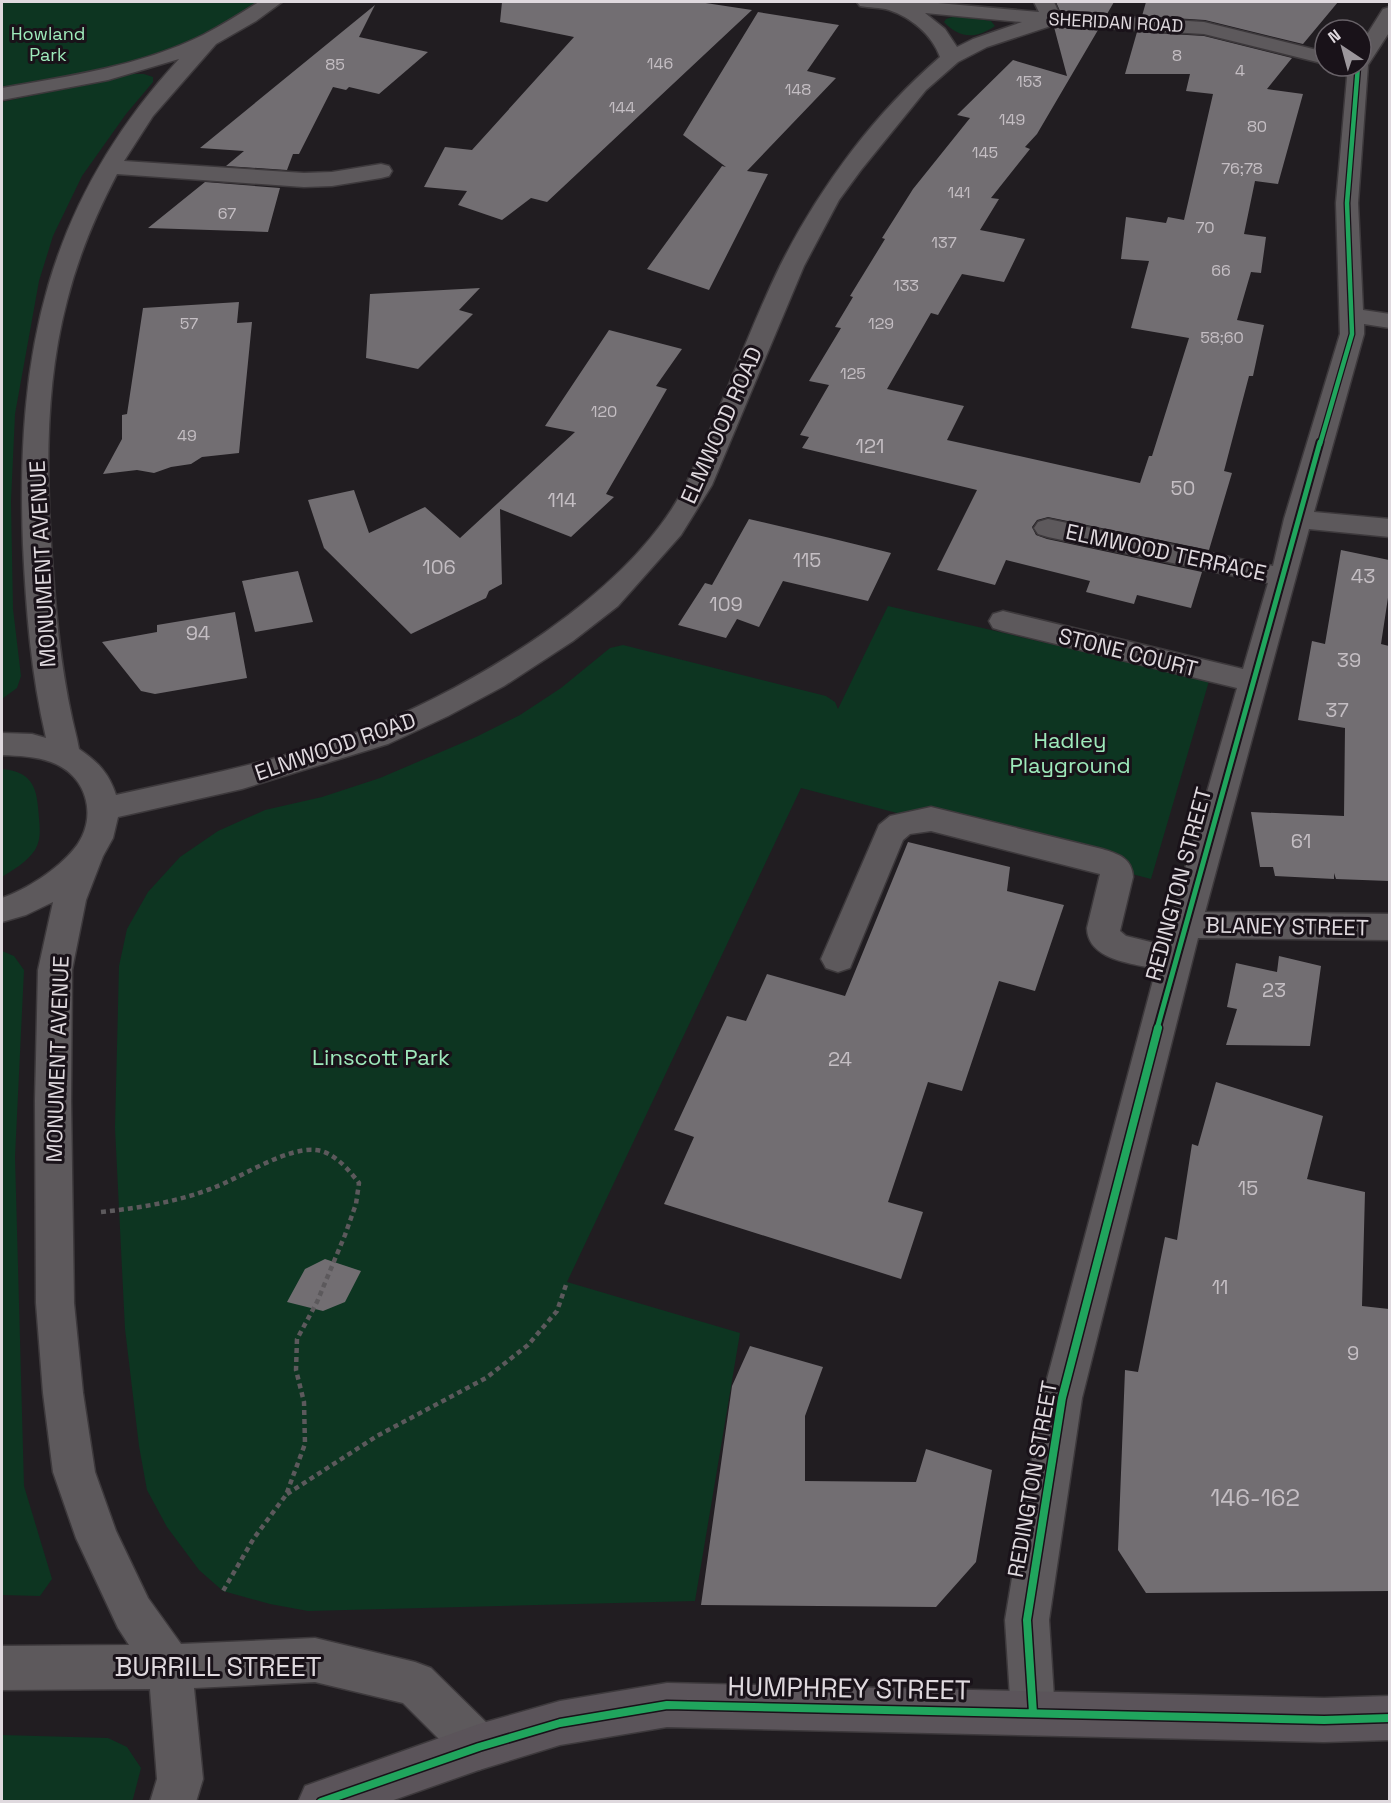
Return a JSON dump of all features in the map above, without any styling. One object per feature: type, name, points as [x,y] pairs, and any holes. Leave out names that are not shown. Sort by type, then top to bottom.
[{"type":"main road","name":"HUMPHREY STREET","points":[[321,1802],[479,1747],[560,1723],[667,1705],[1313,1719],[1389,1718]]},
{"type":"street","points":[[2,94],[108,72],[162,57],[208,40],[272,2]]},
{"type":"street","name":"SHERIDAN ROAD","points":[[867,2],[893,5],[1048,10],[1204,28],[1313,55]]},
{"type":"street","points":[[893,5],[934,28],[946,42],[951,58]]},
{"type":"street","name":"ELMWOOD ROAD","points":[[104,809],[242,778],[377,736],[437,709],[493,679],[563,634],[608,599],[671,529],[699,485],[792,266],[828,200],[905,102],[951,58],[1048,10]]},
{"type":"street","points":[[1373,41],[1389,14]]},
{"type":"street","name":"MONUMENT AVENUE","points":[[65,755],[50,692],[36,531],[36,432],[49,325],[74,243],[110,167],[150,107],[208,40]]},
{"type":"street","name":"REDINGTON STREET","points":[[1033,1713],[1027,1620],[1062,1398],[1180,943],[1352,334],[1347,203],[1357,78]]},
{"type":"street","points":[[110,167],[304,180],[332,179],[381,171]]},
{"type":"street","points":[[1351,315],[1389,321]]},
{"type":"street","points":[[1298,519],[1389,528]]},
{"type":"street","name":"ELMWOOD TERRACE","points":[[1048,528],[1284,577]]},
{"type":"street","name":"STONE COURT","points":[[1003,621],[1252,682]]},
{"type":"street","points":[[2,744],[32,745],[65,755],[85,768],[96,782],[104,809]]},
{"type":"street","name":"MONUMENT AVENUE","points":[[104,809],[97,838],[87,855],[70,900],[56,970],[53,1101],[55,1303],[63,1393],[74,1472],[97,1538],[133,1613],[170,1667],[180,1779],[173,1802]]},
{"type":"street","name":"BLANEY STREET","points":[[838,959],[890,833],[901,824],[931,819],[1102,861],[1116,868],[1117,883],[1102,927],[1104,937],[1116,946],[1389,927]]},
{"type":"street","points":[[2,910],[39,896],[59,883],[87,855]]},
{"type":"street","name":"BURRILL STREET","points":[[2,1668],[170,1667],[315,1660],[415,1684],[479,1747]]},
{"type":"path","points":[[55,1216],[118,1210],[173,1200],[213,1188],[286,1155],[317,1150],[343,1164],[359,1183],[356,1204],[345,1235],[317,1302],[297,1339],[296,1370],[304,1402],[305,1444],[286,1495],[254,1538],[223,1591]]},
{"type":"path","points":[[286,1495],[377,1436],[486,1378],[528,1345],[557,1311],[567,1282]]},
{"type":"green space","name":"Howland Park","points":[[2,2],[272,2],[209,40],[55,85],[2,94]]},
{"type":"green space","points":[[955,16],[991,21],[995,26],[975,35],[962,34],[944,22]]},
{"type":"green space","points":[[131,74],[153,77],[153,82],[126,114],[82,176],[53,236],[39,281],[15,414],[11,501],[13,609],[21,676],[17,688],[2,699],[2,102]]},
{"type":"green space","name":"Linscott Park","points":[[888,606],[1209,681],[1151,879],[801,788],[567,1282],[740,1333],[695,1601],[308,1611],[270,1604],[223,1591],[199,1570],[167,1527],[147,1490],[139,1446],[125,1329],[115,1128],[119,966],[127,929],[148,892],[180,857],[218,831],[265,810],[322,797],[380,778],[476,737],[520,715],[561,688],[610,648],[623,645],[826,696],[835,702],[838,709]]},
{"type":"green space","points":[[2,769],[21,774],[32,784],[37,799],[40,831],[32,854],[2,877]]},
{"type":"green space","points":[[2,951],[14,956],[24,970],[15,1157],[24,1486],[52,1579],[40,1596],[2,1595]]},
{"type":"green space","points":[[2,1735],[108,1738],[127,1747],[141,1768],[133,1799],[131,1802],[2,1801]]},
{"type":"building","points":[[502,2],[699,2],[752,10],[547,202],[531,198],[502,220],[458,205],[467,191],[424,187],[445,147],[472,150],[574,37],[500,22]]},
{"type":"building","points":[[1056,2],[1114,2],[1107,14],[1060,11]]},
{"type":"building","points":[[1146,2],[1338,2],[1325,18],[1313,18],[1313,32],[1303,44],[1205,20],[1142,16]]},
{"type":"building","points":[[375,5],[359,37],[428,52],[379,94],[349,87],[346,90],[333,87],[299,154],[293,154],[287,170],[226,166],[244,151],[200,148]]},
{"type":"building","points":[[758,12],[839,25],[807,71],[836,78],[747,171],[768,174],[709,290],[647,269],[722,166],[726,167],[683,135]]},
{"type":"building","points":[[1054,27],[1098,30],[1037,134],[1025,147],[1030,149],[991,198],[999,199],[980,230],[1025,239],[1004,282],[962,274],[938,315],[931,313],[887,389],[964,406],[947,440],[1140,483],[1149,456],[1152,456],[1189,338],[1131,328],[1149,261],[1121,259],[1126,217],[1166,223],[1168,217],[1184,220],[1213,94],[1186,91],[1190,74],[1125,74],[1137,32],[1204,36],[1292,58],[1267,89],[1303,94],[1278,184],[1255,181],[1244,234],[1266,237],[1261,273],[1251,272],[1237,320],[1264,325],[1253,376],[1249,376],[1224,471],[1232,473],[1209,550],[1048,517],[1037,520],[1032,527],[1036,535],[1047,539],[1202,572],[1191,608],[1137,595],[1134,604],[1086,592],[1090,581],[1006,560],[995,585],[937,570],[977,490],[802,448],[809,437],[800,435],[829,385],[809,381],[841,328],[835,327],[853,297],[850,296],[885,239],[882,238],[913,189],[970,118],[957,115],[1013,60],[1067,76]]},
{"type":"building","points":[[205,182],[280,188],[268,232],[148,228]]},
{"type":"building","points":[[480,288],[459,310],[473,314],[418,369],[366,358],[370,294]]},
{"type":"building","points":[[239,302],[237,323],[252,322],[239,453],[202,457],[191,464],[171,467],[154,473],[137,470],[103,474],[122,439],[122,415],[127,414],[143,308]]},
{"type":"building","points":[[609,330],[682,349],[656,386],[667,389],[606,494],[614,497],[571,537],[500,509],[502,584],[489,591],[486,598],[411,634],[324,548],[308,500],[354,490],[369,533],[425,507],[460,538],[575,432],[545,426]]},
{"type":"building","points":[[749,519],[891,553],[868,601],[783,581],[759,627],[737,619],[726,638],[678,625],[705,583],[712,585]]},
{"type":"building","points":[[1341,550],[1389,560],[1389,591],[1381,644],[1389,646],[1389,881],[1336,879],[1334,873],[1334,879],[1275,876],[1273,867],[1260,867],[1251,812],[1344,816],[1345,728],[1298,720],[1312,641],[1325,644]]},
{"type":"building","points":[[298,571],[313,622],[255,632],[242,581]]},
{"type":"building","points":[[235,612],[247,678],[155,694],[141,691],[102,642],[157,632],[157,625]]},
{"type":"building","points":[[908,842],[1010,867],[1007,891],[1064,905],[1035,991],[999,981],[962,1091],[928,1082],[888,1202],[923,1212],[901,1279],[664,1204],[694,1137],[674,1130],[727,1016],[746,1021],[767,974],[845,996]]},
{"type":"building","points":[[1279,956],[1321,966],[1310,1046],[1226,1045],[1237,1009],[1227,1007],[1236,963],[1277,972]]},
{"type":"building","points":[[1216,1082],[1323,1116],[1307,1179],[1365,1192],[1362,1306],[1389,1309],[1389,1591],[1146,1593],[1118,1550],[1125,1370],[1138,1372],[1165,1237],[1177,1240],[1192,1144],[1198,1146]]},
{"type":"building","points":[[325,1259],[361,1271],[345,1302],[323,1311],[287,1302],[305,1269]]},
{"type":"building","points":[[750,1346],[823,1367],[805,1416],[805,1481],[916,1482],[926,1449],[992,1470],[976,1562],[936,1607],[701,1605],[732,1386]]},
{"type":"cycle path","points":[[1033,1713],[1027,1620],[1062,1398],[1175,961],[1352,334],[1347,203],[1357,78]]},
{"type":"cycle path","points":[[321,1802],[479,1747],[560,1723],[667,1705],[1324,1720],[1390,1718]]},
{"type":"park label","name":"Hadley Playground","points":[[1070,752]]}]
